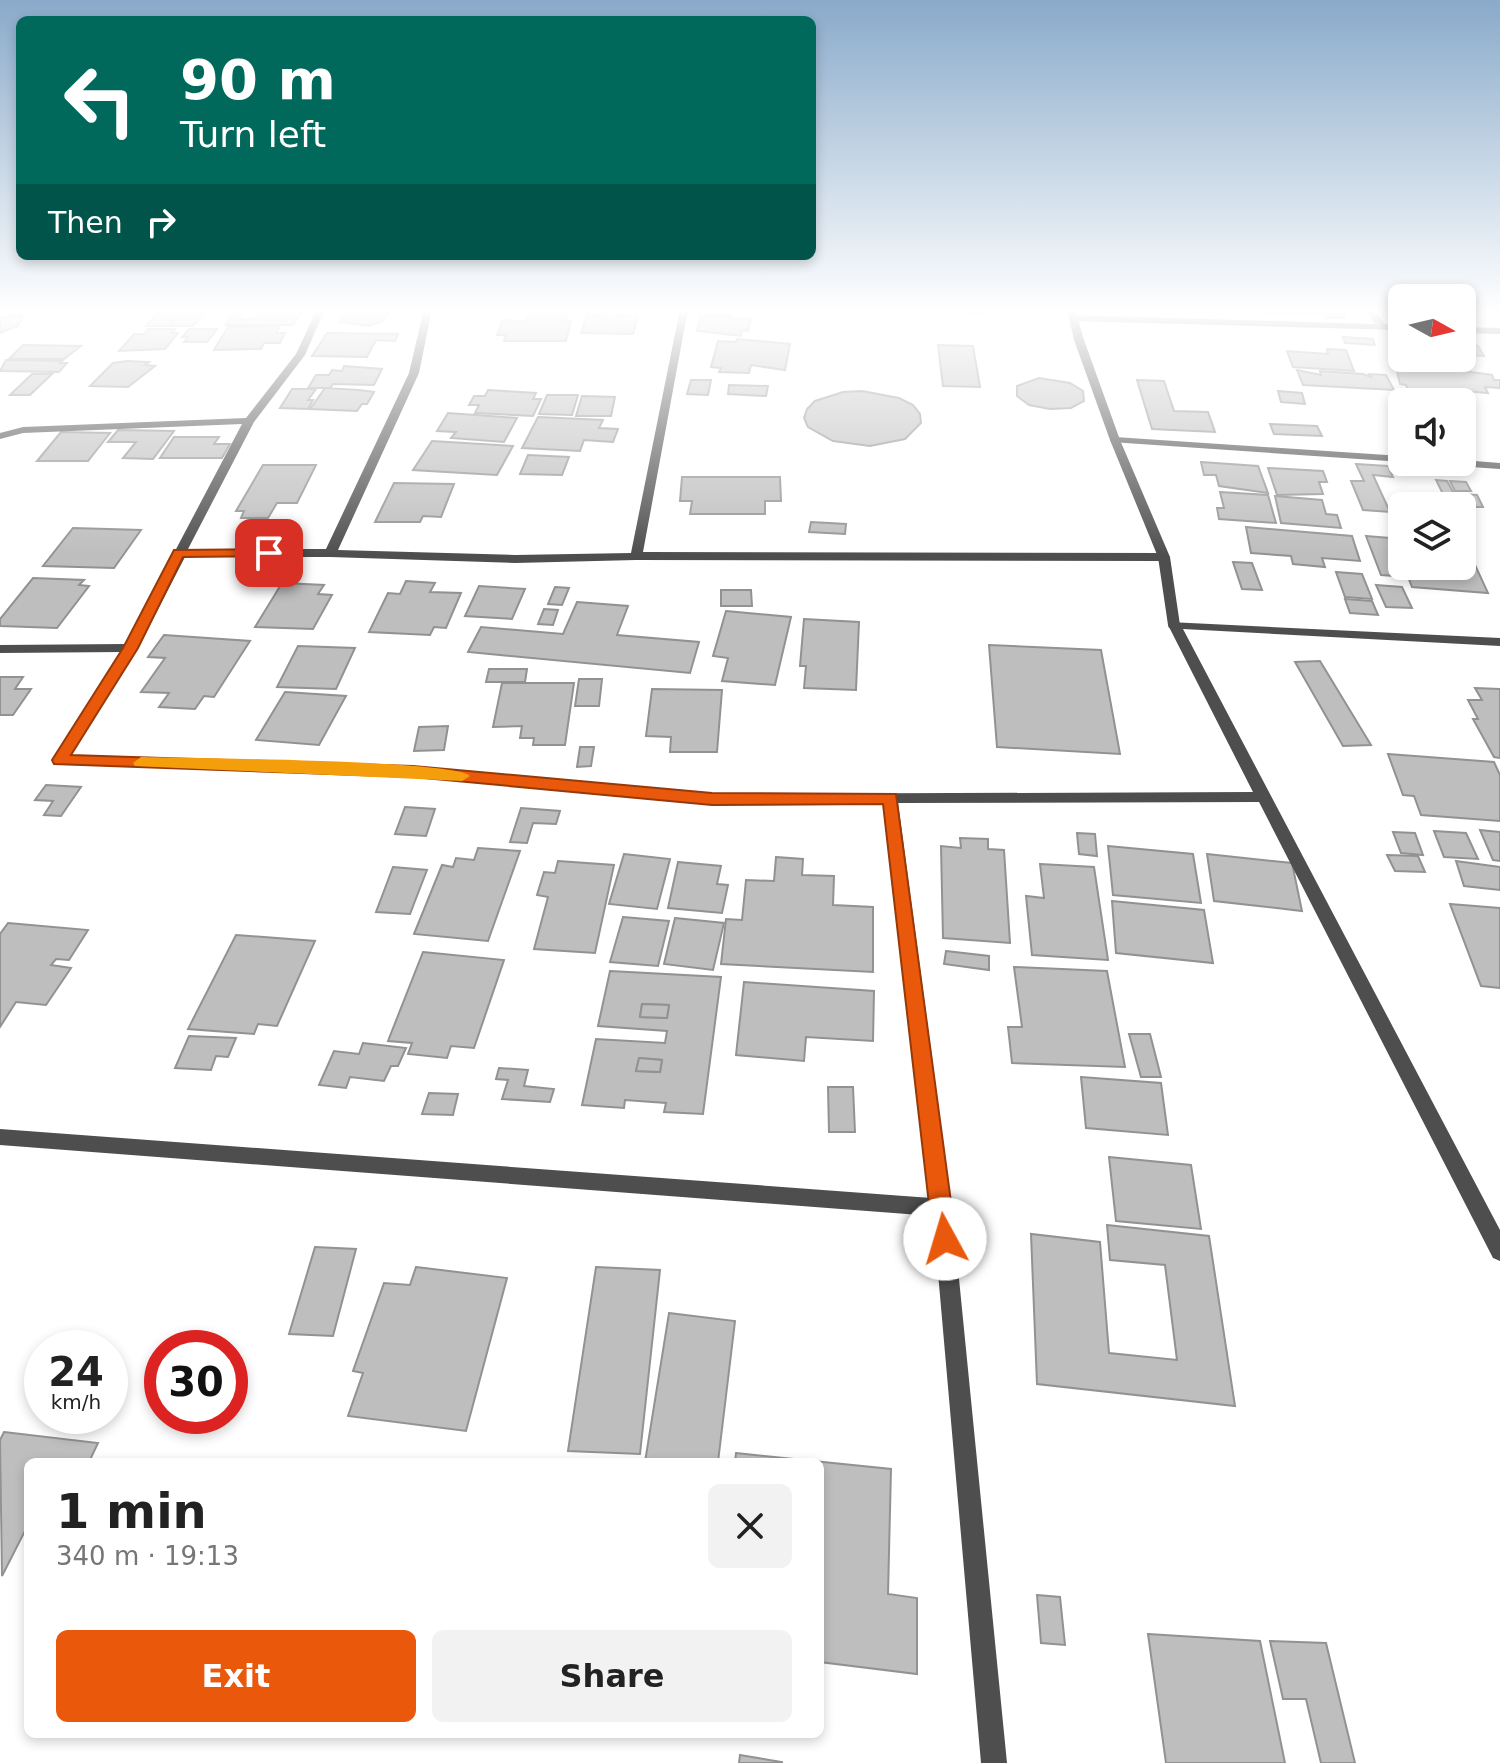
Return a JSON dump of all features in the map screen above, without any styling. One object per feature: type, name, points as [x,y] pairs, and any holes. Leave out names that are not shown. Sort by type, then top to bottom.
[{"type":"street","points":[[272,391],[249,421],[131,648],[60,760],[413,771],[712,799],[1263,797]]},
{"type":"street","points":[[330,553],[405,391]]},
{"type":"street","points":[[636,556],[668,391]]},
{"type":"street","points":[[1099,391],[1115,440],[1164,557],[1174,625],[1500,1251]]},
{"type":"street","points":[[0,436],[23,430],[249,421]]},
{"type":"street","points":[[1115,440],[1388,458]]},
{"type":"street","points":[[1476,464],[1500,466]]},
{"type":"street","points":[[179,553],[330,553],[515,559],[636,556],[1164,557]]},
{"type":"street","points":[[1174,625],[1500,642]]},
{"type":"street","points":[[0,649],[131,648]]},
{"type":"street","points":[[890,799],[942,1208],[994,1763]]},
{"type":"street","points":[[0,1137],[942,1208]]},
{"type":"building","points":[[14,391],[34,391],[30,395],[10,395]]},
{"type":"building","points":[[291,391],[314,391],[308,400],[313,400],[308,409],[280,408]]},
{"type":"building","points":[[323,391],[374,392],[367,404],[362,404],[357,411],[310,409]]},
{"type":"building","points":[[487,391],[508,391],[536,393],[533,399],[541,399],[533,416],[475,413],[479,405],[469,405],[474,396],[485,396]]},
{"type":"building","points":[[688,391],[709,391],[708,395],[687,394]]},
{"type":"building","points":[[728,391],[767,391],[766,396],[728,394]]},
{"type":"building","points":[[863,391],[899,398],[913,405],[920,414],[921,423],[905,439],[870,446],[833,441],[808,427],[804,418],[815,401],[843,392]]},
{"type":"building","points":[[1017,391],[1083,391],[1084,401],[1071,408],[1050,409],[1029,405],[1017,396]]},
{"type":"building","points":[[1140,391],[1167,391],[1174,411],[1208,412],[1215,432],[1152,429]]},
{"type":"building","points":[[1278,391],[1302,393],[1305,404],[1281,402]]},
{"type":"building","points":[[547,395],[578,395],[572,415],[539,414]]},
{"type":"building","points":[[582,396],[615,397],[611,416],[576,416]]},
{"type":"building","points":[[448,413],[517,418],[504,442],[451,438],[456,432],[437,431]]},
{"type":"building","points":[[538,417],[603,420],[599,428],[618,429],[613,442],[584,440],[580,451],[522,448]]},
{"type":"building","points":[[1270,424],[1317,426],[1322,436],[1274,434]]},
{"type":"building","points":[[118,430],[174,431],[153,459],[123,458],[136,442],[108,442]]},
{"type":"building","points":[[61,432],[110,433],[88,461],[37,461]]},
{"type":"building","points":[[174,437],[219,437],[214,444],[230,444],[222,458],[160,458]]},
{"type":"building","points":[[432,441],[513,446],[497,475],[413,470]]},
{"type":"building","points":[[528,455],[569,457],[562,475],[520,474]]},
{"type":"building","points":[[1201,462],[1258,466],[1268,493],[1219,486],[1216,475],[1204,475]]},
{"type":"building","points":[[1356,464],[1388,466],[1388,476],[1393,477],[1373,475],[1388,512],[1363,510],[1351,481],[1364,481]]},
{"type":"building","points":[[263,465],[316,465],[297,503],[277,503],[268,518],[241,518],[244,511],[236,511]]},
{"type":"building","points":[[1268,468],[1323,471],[1327,482],[1319,482],[1323,494],[1277,495]]},
{"type":"building","points":[[682,477],[780,477],[781,501],[765,501],[765,514],[690,514],[692,501],[680,501]]},
{"type":"building","points":[[1436,480],[1447,481],[1453,492],[1442,492]]},
{"type":"building","points":[[1450,481],[1466,482],[1471,491],[1455,491]]},
{"type":"building","points":[[394,483],[454,484],[441,517],[423,516],[420,522],[375,522]]},
{"type":"building","points":[[1220,492],[1268,495],[1276,523],[1219,519],[1217,508],[1224,508]]},
{"type":"building","points":[[1476,495],[1477,495],[1483,507],[1476,507]]},
{"type":"building","points":[[1275,496],[1322,500],[1326,514],[1337,515],[1341,528],[1281,523]]},
{"type":"building","points":[[811,522],[846,524],[845,534],[809,532]]},
{"type":"building","points":[[1246,527],[1352,536],[1360,561],[1322,558],[1325,567],[1293,564],[1291,556],[1251,553]]},
{"type":"building","points":[[73,528],[141,530],[114,568],[43,566]]},
{"type":"building","points":[[1366,536],[1388,538],[1388,576],[1381,575]]},
{"type":"building","points":[[1233,562],[1252,563],[1262,590],[1242,589]]},
{"type":"building","points":[[1476,567],[1488,593],[1412,587],[1409,580],[1476,580]]},
{"type":"building","points":[[1336,572],[1362,574],[1372,599],[1345,597]]},
{"type":"building","points":[[33,578],[84,580],[79,585],[89,586],[57,628],[0,626],[0,619]]},
{"type":"building","points":[[406,581],[435,583],[430,592],[461,593],[446,628],[434,627],[430,635],[369,632],[388,593],[400,594]]},
{"type":"building","points":[[282,583],[324,585],[318,594],[332,595],[313,629],[255,627]]},
{"type":"building","points":[[1376,585],[1402,587],[1412,608],[1386,607]]},
{"type":"building","points":[[479,586],[525,589],[512,619],[465,616]]},
{"type":"building","points":[[555,587],[569,588],[562,605],[548,604]]},
{"type":"building","points":[[721,590],[751,590],[752,606],[721,606]]},
{"type":"building","points":[[1345,599],[1372,601],[1378,615],[1350,613]]},
{"type":"building","points":[[577,602],[628,606],[617,635],[699,642],[690,673],[468,652],[481,627],[563,634]]},
{"type":"building","points":[[544,609],[558,610],[553,625],[538,624]]},
{"type":"building","points":[[726,611],[791,617],[775,685],[722,681],[728,658],[713,656]]},
{"type":"building","points":[[804,619],[859,622],[856,690],[804,688],[806,666],[800,666]]},
{"type":"building","points":[[164,635],[250,641],[214,697],[204,696],[195,709],[159,707],[169,693],[141,692],[165,658],[148,657]]},
{"type":"building","points":[[989,645],[1101,650],[1120,754],[997,747]]},
{"type":"building","points":[[298,646],[355,648],[336,689],[277,687]]},
{"type":"building","points":[[1320,661],[1371,745],[1343,746],[1295,662]]},
{"type":"building","points":[[489,669],[527,669],[525,682],[486,682]]},
{"type":"building","points":[[0,677],[23,677],[15,689],[31,689],[13,715],[0,715]]},
{"type":"building","points":[[579,679],[602,679],[599,706],[575,706]]},
{"type":"building","points":[[502,683],[574,683],[565,745],[533,745],[534,738],[520,738],[522,726],[493,727]]},
{"type":"building","points":[[1475,688],[1500,689],[1500,758],[1494,757],[1473,719],[1478,719],[1468,700],[1482,700]]},
{"type":"building","points":[[652,689],[722,690],[717,752],[670,752],[671,737],[646,736]]},
{"type":"building","points":[[285,692],[346,696],[319,745],[256,740]]},
{"type":"building","points":[[448,726],[444,750],[414,751],[419,727]]},
{"type":"building","points":[[580,747],[594,747],[591,766],[577,767]]},
{"type":"building","points":[[1388,754],[1494,762],[1500,775],[1500,821],[1421,815],[1414,796],[1403,795]]},
{"type":"building","points":[[46,785],[81,787],[61,816],[44,815],[53,801],[35,800]]},
{"type":"building","points":[[405,807],[435,809],[426,836],[395,834]]},
{"type":"building","points":[[521,808],[560,811],[556,824],[533,823],[527,843],[510,842]]},
{"type":"building","points":[[1480,830],[1500,832],[1500,861],[1493,860]]},
{"type":"building","points":[[1434,831],[1466,833],[1478,859],[1444,857]]},
{"type":"building","points":[[1393,832],[1415,833],[1423,855],[1401,853]]},
{"type":"building","points":[[1077,833],[1095,834],[1097,856],[1079,854]]},
{"type":"building","points":[[960,838],[988,839],[988,849],[1004,850],[1010,943],[943,938],[941,846],[961,848]]},
{"type":"building","points":[[1108,846],[1193,854],[1201,903],[1113,895]]},
{"type":"building","points":[[478,848],[520,851],[488,941],[414,934],[442,865],[453,867],[456,858],[474,860]]},
{"type":"building","points":[[624,854],[670,859],[657,909],[609,904]]},
{"type":"building","points":[[1207,854],[1292,863],[1302,911],[1214,901]]},
{"type":"building","points":[[1387,855],[1418,856],[1425,872],[1395,871]]},
{"type":"building","points":[[776,857],[803,859],[802,875],[834,876],[833,905],[873,907],[873,972],[721,964],[726,919],[742,920],[746,880],[774,881]]},
{"type":"building","points":[[558,861],[614,865],[595,953],[534,949],[548,897],[537,895],[544,872],[555,873]]},
{"type":"building","points":[[1456,861],[1500,867],[1500,890],[1464,886]]},
{"type":"building","points":[[678,862],[721,866],[717,884],[728,885],[722,913],[668,908]]},
{"type":"building","points":[[1040,864],[1094,867],[1108,960],[1032,955],[1026,896],[1044,898]]},
{"type":"building","points":[[393,867],[427,870],[410,914],[376,912]]},
{"type":"building","points":[[1112,901],[1204,910],[1213,963],[1116,953]]},
{"type":"building","points":[[1450,904],[1500,908],[1500,988],[1481,986]]},
{"type":"building","points":[[623,917],[669,921],[658,966],[610,962]]},
{"type":"building","points":[[675,918],[724,923],[713,970],[664,964]]},
{"type":"building","points":[[8,923],[88,930],[69,960],[56,959],[51,965],[71,968],[46,1005],[16,1002],[0,1027],[0,934]]},
{"type":"building","points":[[236,935],[315,941],[277,1026],[258,1024],[254,1034],[188,1029]]},
{"type":"building","points":[[946,951],[989,956],[989,970],[944,964]]},
{"type":"building","points":[[423,952],[504,960],[474,1048],[451,1046],[447,1058],[408,1054],[412,1043],[388,1041]]},
{"type":"building","points":[[1014,967],[1107,971],[1125,1067],[1012,1063],[1008,1027],[1022,1027]]},
{"type":"building","points":[[610,971],[721,977],[703,1114],[664,1112],[666,1103],[625,1100],[624,1108],[582,1105],[596,1039],[665,1043],[667,1031],[598,1026]],"holes":[[[642,1004],[669,1005],[667,1018],[640,1017]],[[639,1058],[662,1060],[660,1072],[636,1071]]]},
{"type":"building","points":[[744,982],[874,991],[873,1041],[806,1037],[804,1061],[736,1055]]},
{"type":"building","points":[[642,1004],[669,1005],[667,1018],[640,1017]]},
{"type":"building","points":[[1129,1034],[1150,1034],[1161,1077],[1141,1077]]},
{"type":"building","points":[[189,1036],[236,1038],[228,1057],[216,1056],[211,1070],[175,1068]]},
{"type":"building","points":[[363,1043],[406,1048],[398,1066],[391,1066],[384,1081],[350,1077],[346,1088],[319,1085],[334,1051],[359,1054]]},
{"type":"building","points":[[639,1058],[662,1060],[660,1072],[636,1071]]},
{"type":"building","points":[[499,1068],[528,1070],[524,1086],[554,1089],[550,1102],[502,1099],[508,1080],[496,1079]]},
{"type":"building","points":[[1081,1077],[1161,1083],[1168,1135],[1086,1128]]},
{"type":"building","points":[[828,1087],[853,1087],[855,1132],[829,1132]]},
{"type":"building","points":[[429,1093],[458,1094],[453,1115],[422,1114]]},
{"type":"building","points":[[1109,1157],[1191,1165],[1201,1229],[1116,1221]]},
{"type":"building","points":[[1107,1225],[1209,1236],[1235,1406],[1037,1384],[1031,1234],[1100,1242],[1109,1353],[1177,1360],[1165,1265],[1110,1260]]},
{"type":"building","points":[[315,1247],[356,1249],[333,1336],[289,1334]]},
{"type":"building","points":[[416,1267],[507,1278],[466,1431],[348,1416],[363,1373],[353,1371],[384,1283],[410,1285]]},
{"type":"building","points":[[596,1267],[660,1270],[640,1454],[568,1451]]},
{"type":"building","points":[[669,1313],[735,1321],[718,1458],[646,1458]]},
{"type":"building","points":[[4,1432],[98,1443],[91,1458],[24,1458],[24,1533],[2,1576],[0,1440]]},
{"type":"building","points":[[736,1453],[784,1458],[735,1458]]},
{"type":"building","points":[[824,1462],[891,1469],[888,1594],[917,1598],[917,1674],[824,1662]]},
{"type":"building","points":[[1037,1595],[1060,1597],[1065,1645],[1041,1643]]},
{"type":"building","points":[[1148,1634],[1260,1641],[1285,1763],[1166,1763]]},
{"type":"building","points":[[1270,1641],[1326,1643],[1355,1763],[1321,1763],[1306,1699],[1283,1699]]},
{"type":"building","points":[[740,1755],[782,1762],[782,1763],[739,1763]]},
{"type":"slow traffic","points":[[141,763],[413,771],[462,776]]},
{"type":"route","points":[[269,553],[179,553],[131,648],[60,760],[413,771],[712,799],[890,799],[945,1239]]}]
